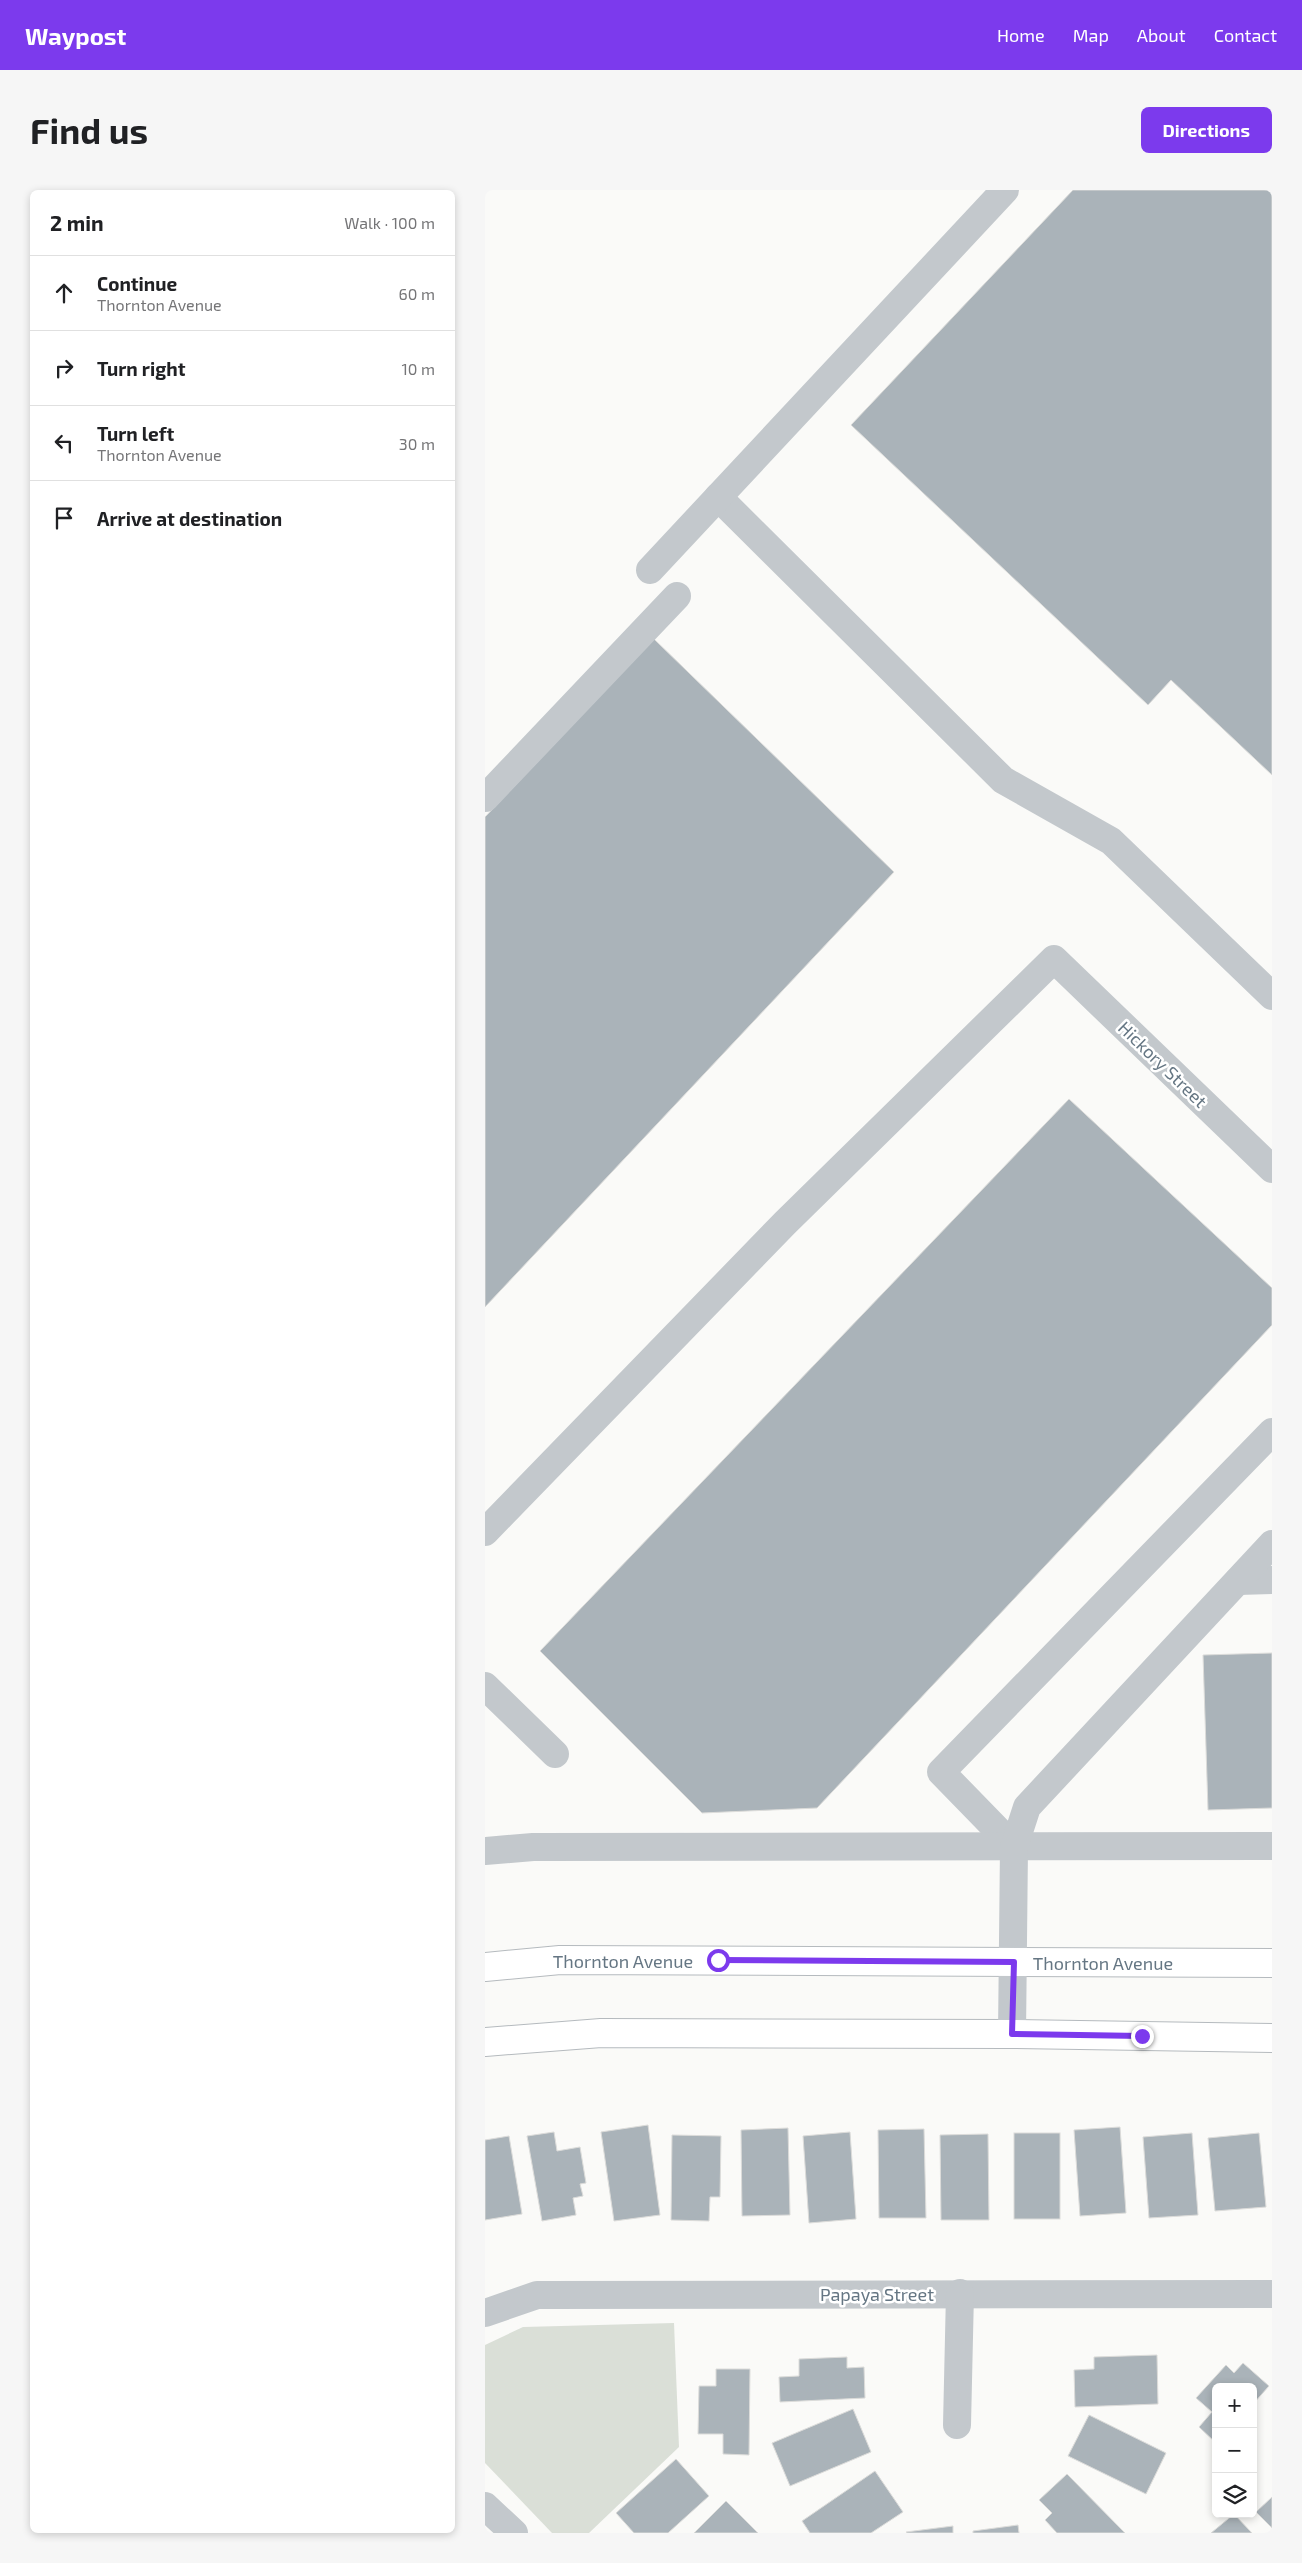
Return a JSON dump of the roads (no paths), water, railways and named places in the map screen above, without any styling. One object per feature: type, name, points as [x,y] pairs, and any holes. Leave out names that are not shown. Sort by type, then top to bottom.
[{"type":"main road","name":"Thornton Avenue","points":[[485,1967],[560,1960],[1272,1963]]},
{"type":"main road","points":[[485,2042],[601,2033],[1012,2034],[1272,2038]]},
{"type":"street","points":[[650,570],[1005,190]]},
{"type":"street","points":[[718,497],[1003,780],[1111,841],[1272,996]]},
{"type":"street","points":[[485,798],[677,596]]},
{"type":"street","name":"Hickory Street","points":[[490,1517],[785,1223],[1054,959],[1272,1169]]},
{"type":"street","points":[[1014,1847],[941,1772],[1272,1432]]},
{"type":"street","points":[[1012,2034],[1014,1847],[1027,1807],[1272,1544]]},
{"type":"street","points":[[1238,1581],[1272,1580]]},
{"type":"street","points":[[485,1686],[555,1754]]},
{"type":"street","points":[[485,1851],[542,1847],[1272,1846]]},
{"type":"street","points":[[957,2425],[960,2293]]},
{"type":"street","name":"Papaya Street","points":[[485,2313],[537,2295],[1272,2294]]},
{"type":"street","points":[[485,2506],[514,2533]]}]
